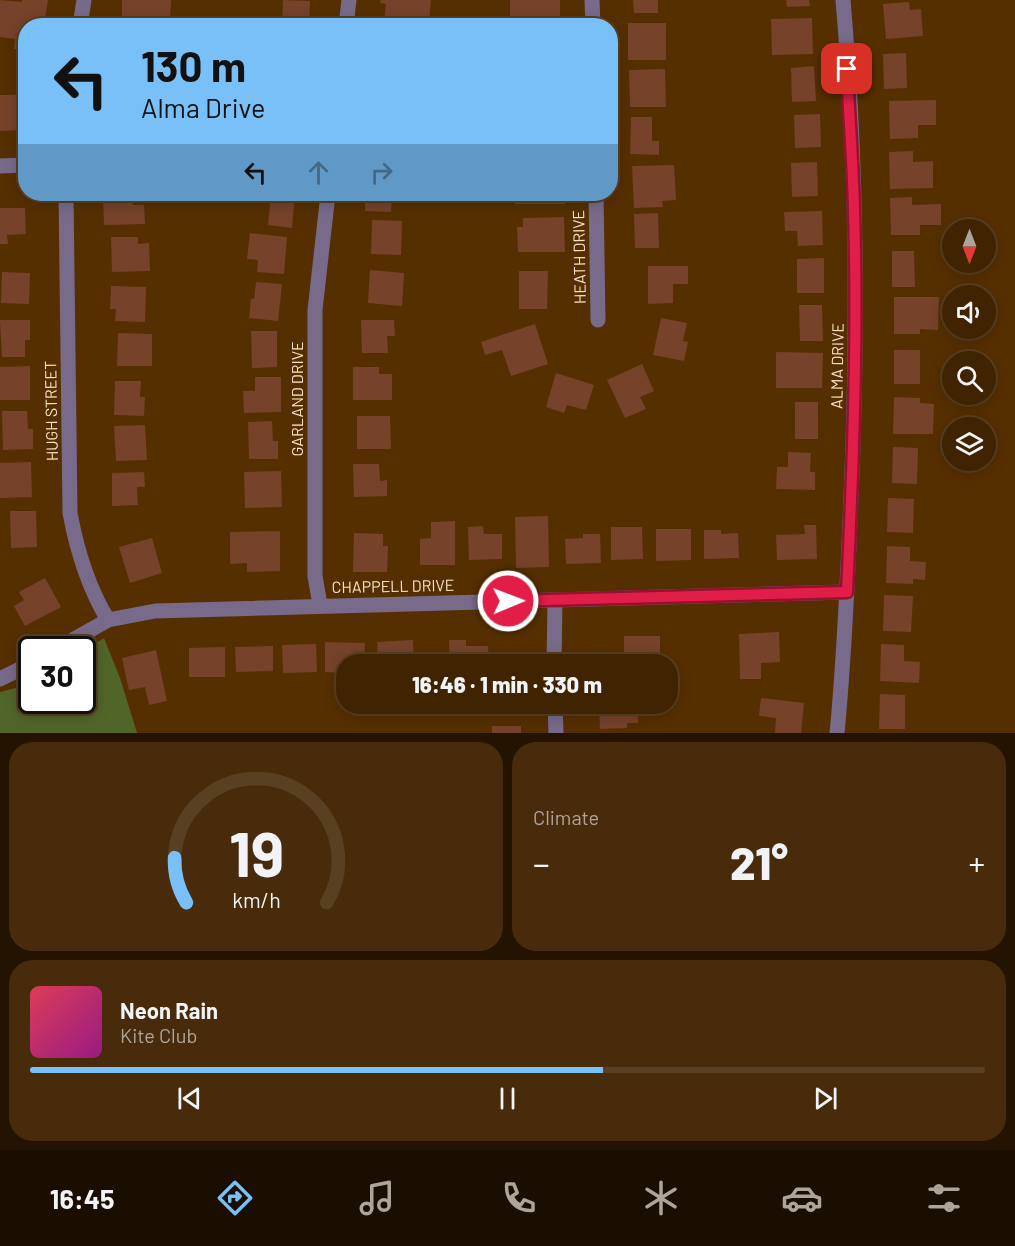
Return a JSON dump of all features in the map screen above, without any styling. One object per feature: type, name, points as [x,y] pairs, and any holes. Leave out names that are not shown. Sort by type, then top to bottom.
[{"type":"street","points":[[81,18],[84,0]]},
{"type":"street","points":[[347,18],[349,0]]},
{"type":"street","points":[[592,0],[593,18]]},
{"type":"street","name":"ALMA DRIVE","points":[[837,733],[847,592],[854,440],[855,320],[854,210],[843,0]]},
{"type":"street","points":[[0,166],[18,165]]},
{"type":"street","name":"HUGH STREET","points":[[66,201],[70,513],[79,554],[95,597],[108,620]]},
{"type":"street","name":"GARLAND DRIVE","points":[[320,605],[315,576],[315,310],[327,201]]},
{"type":"street","name":"HEATH DRIVE","points":[[596,201],[598,320]]},
{"type":"street","name":"CHAPPELL DRIVE","points":[[80,636],[108,620],[155,611],[847,592]]},
{"type":"street","points":[[554,654],[555,600]]},
{"type":"street","points":[[0,679],[18,670]]},
{"type":"street","points":[[555,714],[556,733]]},
{"type":"green space","points":[[104,638],[120,678],[137,733],[0,733],[0,692],[18,687],[18,714],[96,714],[96,643]]},
{"type":"building","points":[[0,0],[22,2],[22,0],[48,0],[45,18],[18,18],[18,50],[14,49],[15,39],[0,37]]},
{"type":"building","points":[[122,0],[171,0],[170,18],[122,18]]},
{"type":"building","points":[[283,0],[310,1],[309,18],[282,18]]},
{"type":"building","points":[[381,0],[431,0],[430,18],[384,18],[386,4],[380,3]]},
{"type":"building","points":[[510,0],[560,0],[560,17],[510,18]]},
{"type":"building","points":[[633,0],[658,0],[658,13],[634,13]]},
{"type":"building","points":[[786,0],[809,0],[810,6],[787,7]]},
{"type":"building","points":[[909,2],[910,10],[921,9],[923,36],[886,39],[883,4]]},
{"type":"building","points":[[812,18],[813,54],[772,55],[771,19]]},
{"type":"building","points":[[628,23],[666,23],[666,60],[628,60]]},
{"type":"building","points":[[906,53],[907,88],[884,89],[883,54]]},
{"type":"building","points":[[814,66],[816,101],[792,102],[791,68]]},
{"type":"building","points":[[665,69],[666,107],[630,107],[629,70]]},
{"type":"building","points":[[0,95],[18,95],[18,130],[0,131]]},
{"type":"building","points":[[936,100],[936,125],[918,125],[918,138],[890,139],[889,101]]},
{"type":"building","points":[[820,114],[821,147],[795,148],[794,115]]},
{"type":"building","points":[[631,117],[652,117],[652,141],[659,141],[659,155],[630,154]]},
{"type":"building","points":[[913,151],[913,162],[933,161],[933,188],[890,189],[889,152]]},
{"type":"building","points":[[817,162],[818,196],[792,197],[791,163]]},
{"type":"building","points":[[674,165],[676,200],[662,201],[663,207],[634,208],[632,166]]},
{"type":"building","points":[[912,197],[912,205],[941,204],[941,225],[920,225],[920,235],[891,235],[890,198]]},
{"type":"building","points":[[103,201],[133,201],[133,205],[144,205],[145,224],[104,225]]},
{"type":"building","points":[[270,201],[294,201],[292,228],[268,225]]},
{"type":"building","points":[[365,201],[392,201],[391,212],[365,211]]},
{"type":"building","points":[[515,201],[565,201],[565,204],[515,204]]},
{"type":"building","points":[[0,208],[25,208],[26,234],[7,235],[8,244],[0,244]]},
{"type":"building","points":[[822,211],[823,245],[798,246],[797,231],[785,231],[784,212]]},
{"type":"building","points":[[658,213],[659,248],[635,248],[634,214]]},
{"type":"building","points":[[564,217],[565,252],[518,252],[517,227],[523,227],[523,218]]},
{"type":"building","points":[[372,220],[402,221],[401,255],[371,254]]},
{"type":"building","points":[[250,233],[287,237],[284,274],[257,272],[258,260],[247,259]]},
{"type":"building","points":[[111,237],[138,237],[138,244],[149,243],[150,271],[112,272]]},
{"type":"building","points":[[892,251],[914,251],[915,287],[892,287]]},
{"type":"building","points":[[824,258],[824,293],[797,293],[797,259]]},
{"type":"building","points":[[648,266],[688,266],[688,284],[673,284],[673,303],[648,304]]},
{"type":"building","points":[[370,270],[404,273],[402,306],[368,303]]},
{"type":"building","points":[[519,271],[548,271],[547,309],[519,309]]},
{"type":"building","points":[[2,272],[30,273],[29,304],[1,303]]},
{"type":"building","points":[[256,282],[282,284],[278,321],[249,318]]},
{"type":"building","points":[[111,286],[146,287],[145,322],[115,321],[116,309],[110,309]]},
{"type":"building","points":[[894,297],[939,297],[938,330],[920,329],[920,334],[894,334]]},
{"type":"building","points":[[799,305],[822,305],[823,341],[800,341]]},
{"type":"building","points":[[661,318],[687,323],[683,341],[688,342],[684,361],[653,355]]},
{"type":"building","points":[[0,320],[30,320],[30,340],[25,340],[25,357],[2,357]]},
{"type":"building","points":[[361,320],[394,320],[395,336],[387,336],[388,353],[362,353]]},
{"type":"building","points":[[535,324],[548,364],[511,376],[502,350],[485,355],[481,342]]},
{"type":"building","points":[[251,331],[277,331],[277,367],[252,368]]},
{"type":"building","points":[[118,333],[152,334],[152,366],[117,366]]},
{"type":"building","points":[[894,350],[920,350],[920,384],[894,384]]},
{"type":"building","points":[[776,352],[823,353],[822,388],[776,388]]},
{"type":"building","points":[[642,364],[654,391],[640,397],[646,409],[625,418],[607,380]]},
{"type":"building","points":[[30,366],[30,400],[0,400],[0,367]]},
{"type":"building","points":[[353,367],[379,367],[379,374],[392,374],[392,400],[353,400]]},
{"type":"building","points":[[556,373],[594,385],[586,410],[567,405],[564,413],[546,407]]},
{"type":"building","points":[[255,377],[281,377],[281,412],[244,413],[243,391],[255,391]]},
{"type":"building","points":[[115,381],[141,381],[140,397],[145,397],[144,416],[114,415]]},
{"type":"building","points":[[894,397],[920,398],[920,403],[934,404],[933,434],[893,434]]},
{"type":"building","points":[[795,402],[818,402],[818,439],[795,439]]},
{"type":"building","points":[[2,411],[27,411],[28,429],[33,429],[33,449],[3,450]]},
{"type":"building","points":[[357,416],[390,416],[391,449],[357,449]]},
{"type":"building","points":[[272,421],[273,441],[278,441],[278,459],[249,459],[248,422]]},
{"type":"building","points":[[145,425],[147,460],[116,461],[114,426]]},
{"type":"building","points":[[893,447],[918,448],[917,484],[892,483]]},
{"type":"building","points":[[788,452],[811,453],[810,472],[815,472],[815,490],[776,489],[777,467],[788,467]]},
{"type":"building","points":[[31,462],[32,497],[0,498],[0,463]]},
{"type":"building","points":[[353,464],[379,464],[380,481],[387,480],[387,496],[354,497]]},
{"type":"building","points":[[281,471],[282,507],[245,508],[244,472]]},
{"type":"building","points":[[144,472],[145,487],[137,487],[138,505],[112,506],[112,473]]},
{"type":"building","points":[[888,498],[914,499],[913,533],[887,532]]},
{"type":"building","points":[[10,511],[36,511],[37,547],[11,548]]},
{"type":"building","points":[[548,516],[549,567],[516,568],[515,517]]},
{"type":"building","points":[[455,521],[455,565],[420,565],[420,539],[431,538],[431,522]]},
{"type":"building","points":[[804,525],[816,525],[817,559],[777,560],[776,535],[805,534]]},
{"type":"building","points":[[483,526],[484,534],[502,534],[502,559],[469,560],[468,527]]},
{"type":"building","points":[[611,527],[642,527],[643,559],[611,560]]},
{"type":"building","points":[[656,529],[691,529],[691,560],[656,561]]},
{"type":"building","points":[[704,530],[721,530],[721,534],[738,533],[739,558],[704,559]]},
{"type":"building","points":[[280,531],[280,571],[247,572],[247,563],[230,564],[230,532]]},
{"type":"building","points":[[354,533],[383,534],[383,546],[388,546],[387,572],[353,572]]},
{"type":"building","points":[[583,534],[600,534],[601,563],[566,564],[565,539],[583,538]]},
{"type":"building","points":[[152,538],[162,573],[130,583],[119,547]]},
{"type":"building","points":[[887,546],[910,547],[910,561],[926,562],[925,580],[913,579],[913,584],[886,583]]},
{"type":"building","points":[[45,578],[61,607],[25,626],[14,606],[24,600],[19,592]]},
{"type":"building","points":[[884,595],[913,596],[911,632],[883,631]]},
{"type":"building","points":[[779,632],[780,662],[761,663],[761,679],[740,679],[739,634]]},
{"type":"building","points":[[624,636],[660,636],[660,654],[624,654]]},
{"type":"building","points":[[413,640],[414,654],[378,654],[377,642]]},
{"type":"building","points":[[449,640],[466,640],[466,646],[488,646],[488,654],[450,654]]},
{"type":"building","points":[[325,642],[365,643],[364,654],[336,654],[336,673],[325,672]]},
{"type":"building","points":[[316,644],[317,672],[283,673],[282,645]]},
{"type":"building","points":[[881,644],[904,645],[904,661],[920,662],[919,683],[880,681]]},
{"type":"building","points":[[273,646],[273,671],[236,672],[235,647]]},
{"type":"building","points":[[225,647],[225,677],[189,677],[189,648]]},
{"type":"building","points":[[156,650],[167,701],[149,705],[145,687],[129,690],[122,658]]},
{"type":"building","points":[[880,694],[905,695],[905,729],[879,729]]},
{"type":"building","points":[[761,698],[804,703],[801,733],[775,733],[776,718],[759,716]]},
{"type":"building","points":[[599,714],[638,714],[638,723],[627,723],[627,728],[600,729]]},
{"type":"building","points":[[492,726],[521,726],[521,733],[492,733]]},
{"type":"route","points":[[508,601],[847,592],[854,440],[855,320],[854,210],[847,69]]}]
